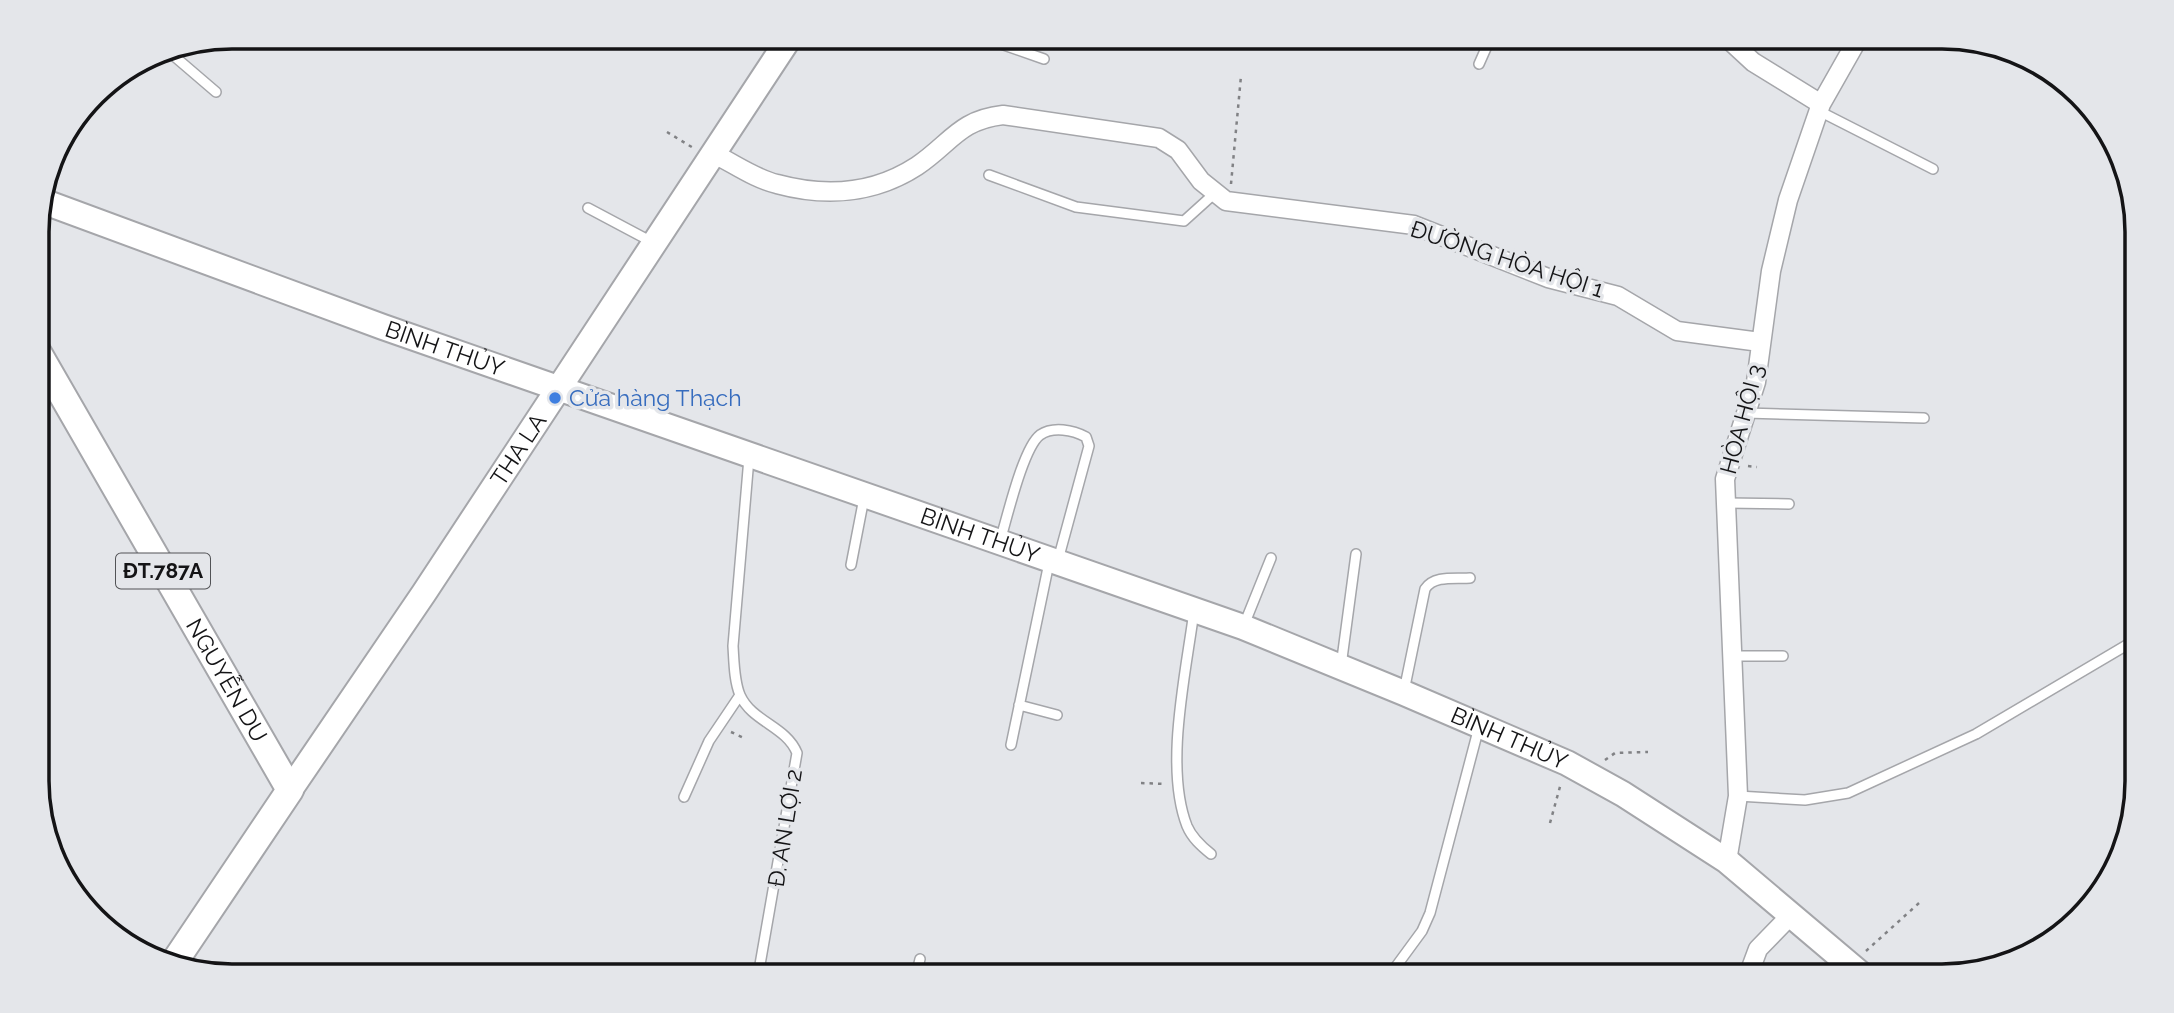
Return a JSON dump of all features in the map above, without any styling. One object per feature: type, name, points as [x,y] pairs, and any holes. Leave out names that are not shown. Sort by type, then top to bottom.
[{"type":"main road","name":"THA LA","points":[[290,790],[782,49]]},
{"type":"main road","name":"BÌNH THỦY","points":[[52,205],[558,389],[750,452],[999,543],[1243,627],[1404,693],[1576,769],[1633,800],[1727,861],[1849,964]]},
{"type":"main road","name":"NGUYỄN DU","points":[[49,372],[290,790]]},
{"type":"main road","points":[[179,956],[290,790]]},
{"type":"street","points":[[1739,49],[1753,62],[1820,108]]},
{"type":"street","name":"HÒA HỘI 3","points":[[1727,861],[1738,796],[1724,503],[1727,464],[1756,382],[1772,271],[1788,200],[1820,108],[1852,49]]},
{"type":"street","points":[[712,156],[775,184],[838,194],[883,182],[916,166],[978,118],[1003,115],[1158,138],[1178,150],[1201,181],[1223,197]]},
{"type":"street","name":"ĐƯỜNG HÒA HỘI 1","points":[[1223,197],[1414,225],[1548,278],[1618,296],[1677,331],[1760,342]]},
{"type":"street","points":[[1752,964],[1758,948],[1792,914]]},
{"type":"lane","points":[[1015,49],[1044,59]]},
{"type":"lane","points":[[1479,64],[1486,49]]},
{"type":"lane","points":[[176,58],[216,92]]},
{"type":"lane","points":[[1820,108],[1933,169]]},
{"type":"lane","points":[[989,175],[1076,207],[1184,221],[1223,197]]},
{"type":"lane","points":[[588,208],[654,244]]},
{"type":"lane","points":[[1746,413],[1924,418]]},
{"type":"lane","points":[[999,543],[1029,452],[1038,437],[1050,430],[1075,431],[1086,437],[1089,446],[1054,562],[1011,745]]},
{"type":"lane","points":[[684,797],[700,759],[740,695],[733,646],[750,452]]},
{"type":"lane","points":[[851,565],[865,494]]},
{"type":"lane","points":[[1724,503],[1789,504]]},
{"type":"lane","points":[[1341,667],[1356,554]]},
{"type":"lane","points":[[1243,627],[1271,558]]},
{"type":"lane","points":[[1404,693],[1425,589],[1430,582],[1437,579],[1470,578]]},
{"type":"lane","points":[[1194,610],[1180,725],[1180,785],[1188,827],[1196,841],[1211,854]]},
{"type":"lane","points":[[1738,796],[1805,800],[1848,793],[1976,734],[2125,646]]},
{"type":"lane","points":[[1730,656],[1783,656]]},
{"type":"lane","name":"Đ. AN LỢI 2","points":[[740,695],[750,710],[785,734],[797,753],[760,964]]},
{"type":"lane","points":[[1019,705],[1057,715]]},
{"type":"lane","points":[[1398,964],[1422,931],[1430,913],[1480,726]]},
{"type":"lane","points":[[919,964],[920,959]]},
{"type":"path","points":[[1223,197],[1241,76]]},
{"type":"path","points":[[667,132],[712,156]]},
{"type":"path","points":[[719,725],[746,739]]},
{"type":"path","points":[[1550,823],[1576,769],[1615,753],[1648,752]]},
{"type":"path","points":[[1141,783],[1180,785]]},
{"type":"path","points":[[1862,964],[1919,903]]},
{"type":"place","name":"Cửa hàng Thạch","points":[[555,398]]}]
